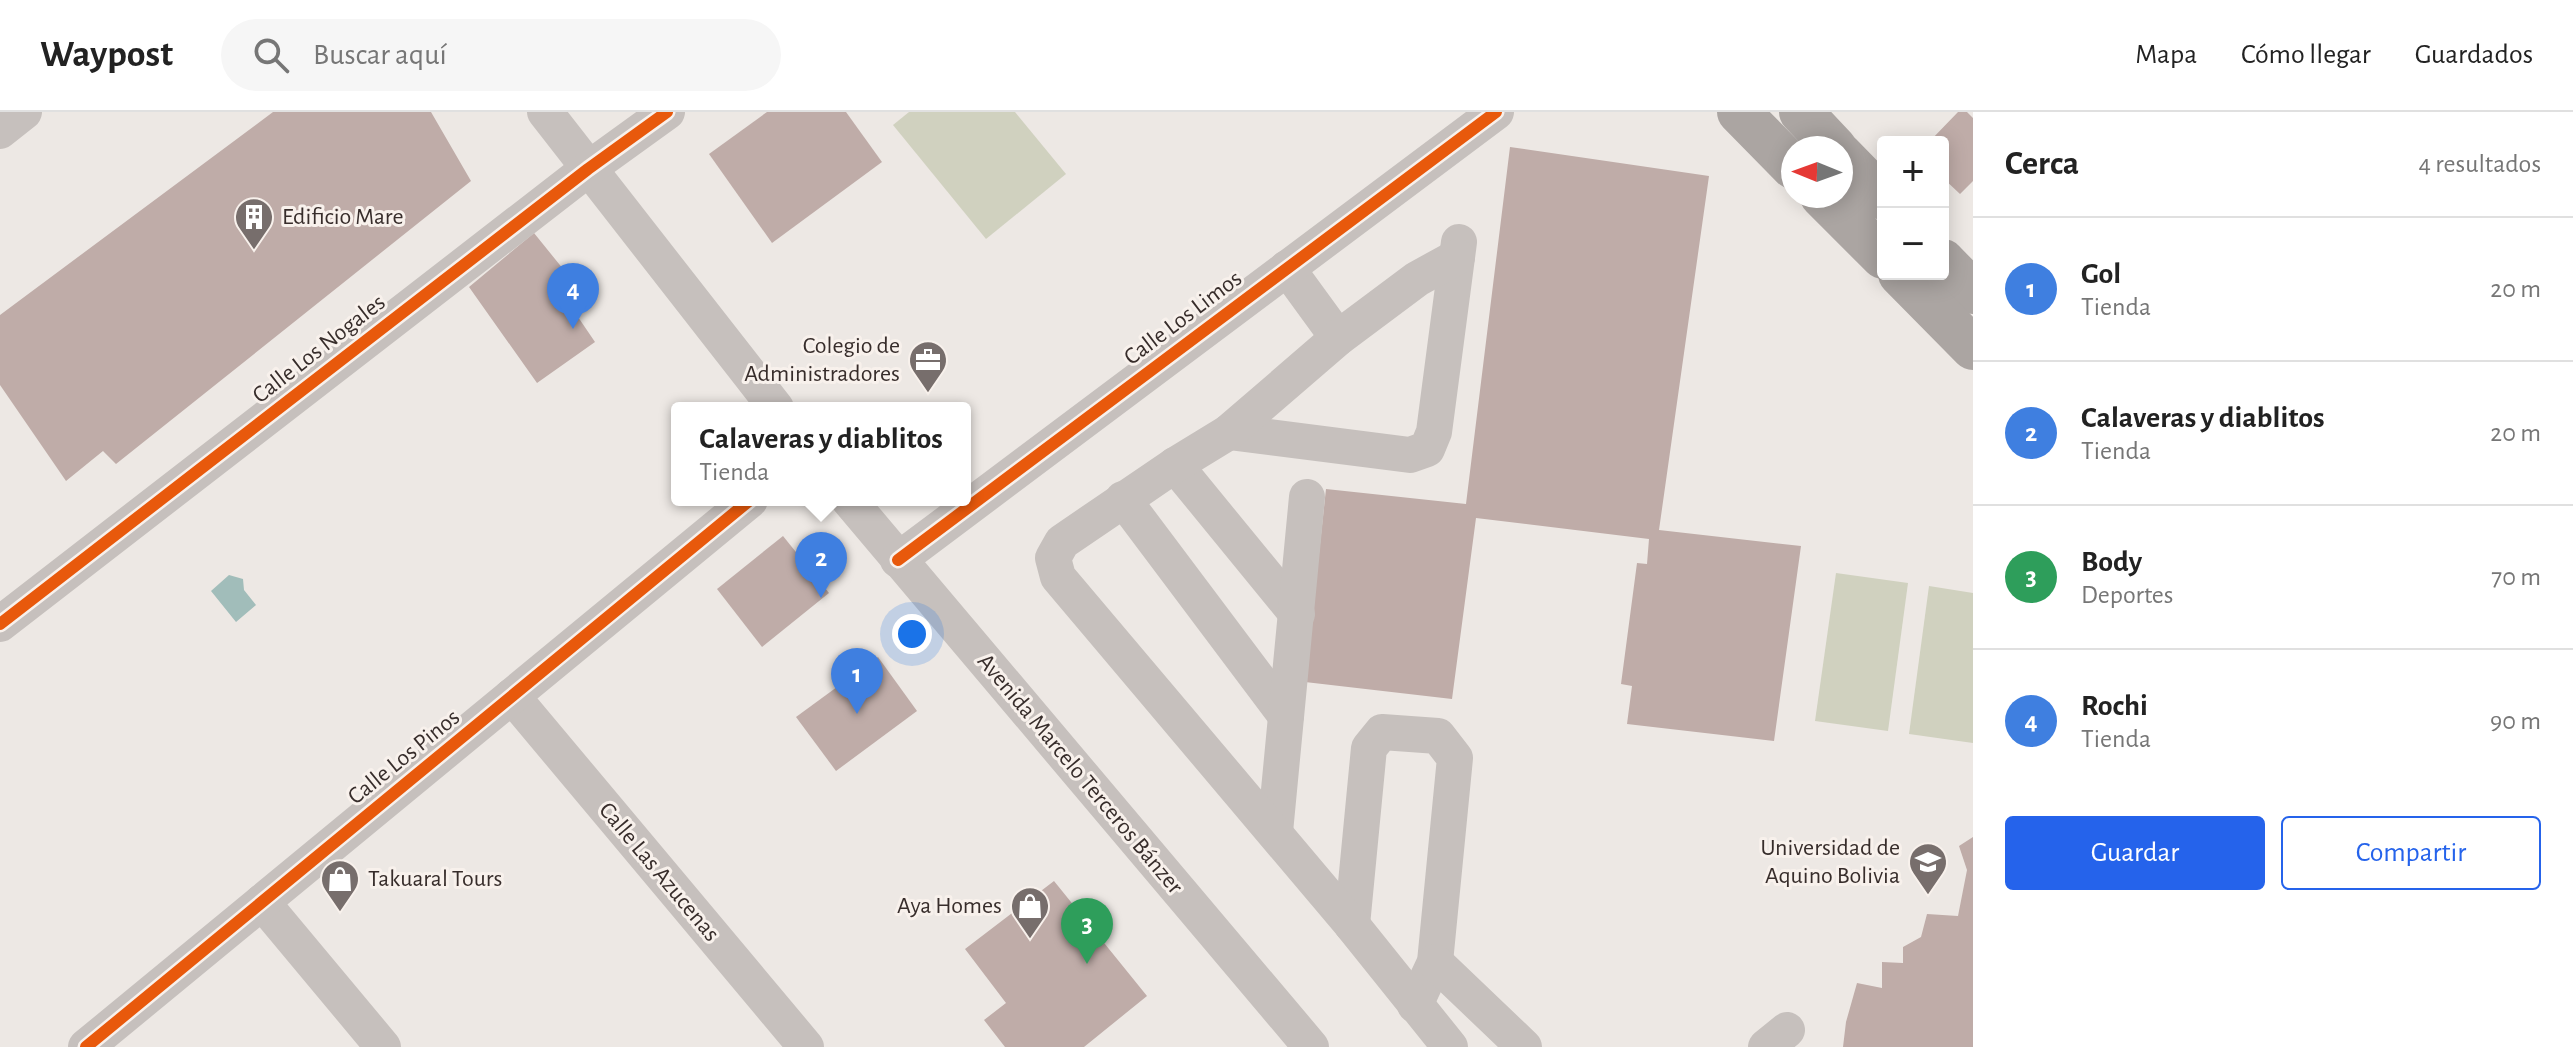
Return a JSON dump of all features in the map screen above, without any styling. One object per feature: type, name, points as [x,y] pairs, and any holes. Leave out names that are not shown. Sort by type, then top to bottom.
[{"type":"main road","points":[[1739,112],[1781,155]]},
{"type":"main road","points":[[1816,130],[1877,192]]},
{"type":"main road","points":[[1834,208],[1877,251]]},
{"type":"main road","points":[[1949,267],[1973,292]]},
{"type":"main road","points":[[1906,280],[1973,348]]},
{"type":"street","points":[[0,131],[24,112]]},
{"type":"street","points":[[545,112],[771,402]]},
{"type":"street","name":"Calle Los Nogales","points":[[0,624],[588,169],[667,112]]},
{"type":"street","name":"Calle Los Limos","points":[[971,505],[1496,112]]},
{"type":"street","points":[[1229,432],[1410,455],[1427,449],[1434,432],[1458,250],[1338,338],[1229,432],[1062,542],[1053,558],[1058,577],[1275,832],[1450,1047]]},
{"type":"street","points":[[1287,268],[1338,338]]},
{"type":"street","points":[[1175,465],[1297,614]]},
{"type":"street","points":[[1275,832],[1307,497]]},
{"type":"street","points":[[1123,499],[1286,716]]},
{"type":"street","name":"Calle Los Pinos","points":[[86,1047],[743,506]]},
{"type":"street","name":"Avenida Marcelo Terceros Bánzer","points":[[854,506],[1311,1047]]},
{"type":"street","name":"Calle Los Limos","points":[[898,560],[970,506]]},
{"type":"street","name":"Calle Las Azucenas","points":[[512,696],[806,1047]]},
{"type":"street","points":[[1352,925],[1369,748],[1382,732],[1438,736],[1455,758],[1435,962],[1415,1005]]},
{"type":"street","points":[[262,902],[383,1047]]},
{"type":"street","points":[[1435,962],[1524,1047]]},
{"type":"green space","points":[[909,112],[1015,112],[1066,174],[986,239],[893,125]]},
{"type":"green space","points":[[1836,573],[1908,583],[1888,731],[1815,721]]},
{"type":"green space","points":[[1929,586],[1973,593],[1973,743],[1909,734]]},
{"type":"water","points":[[229,575],[243,579],[244,590],[256,605],[236,622],[211,591]]},
{"type":"building","points":[[273,112],[431,112],[471,181],[116,464],[103,451],[66,481],[0,385],[0,315]]},
{"type":"building","points":[[767,112],[846,112],[882,162],[772,243],[709,154]]},
{"type":"building","points":[[1958,112],[1967,112],[1973,118],[1973,181],[1960,194],[1949,184],[1949,136],[1935,136]]},
{"type":"building","points":[[1510,147],[1709,176],[1659,530],[1801,546],[1774,741],[1627,724],[1632,686],[1621,684],[1637,563],[1647,564],[1649,539],[1476,518],[1452,699],[1305,682],[1326,489],[1466,504]]},
{"type":"building","points":[[534,233],[572,280],[561,292],[595,342],[537,383],[469,287]]},
{"type":"building","points":[[783,536],[829,593],[762,647],[717,589]]},
{"type":"building","points":[[878,657],[917,711],[836,771],[796,717]]},
{"type":"building","points":[[1973,837],[1973,1047],[1843,1047],[1846,1022],[1857,983],[1882,988],[1882,962],[1903,963],[1903,947],[1921,937],[1927,914],[1958,916],[1967,870],[1959,846]]},
{"type":"building","points":[[1054,881],[1147,996],[1084,1047],[1005,1047],[984,1020],[1006,1003],[965,949]]},
{"type":"cycle path","points":[[0,624],[588,169],[667,112]]},
{"type":"cycle path","points":[[971,505],[1496,112]]},
{"type":"cycle path","points":[[86,1047],[743,506]]},
{"type":"cycle path","points":[[898,560],[970,506]]},
{"type":"place","name":"Edificio Mare","points":[[254,251]]},
{"type":"place","name":"Rochi","points":[[573,329]]},
{"type":"place","name":"Colegio de Administradores","points":[[928,394]]},
{"type":"place","name":"Calaveras y diablitos","points":[[821,598]]},
{"type":"place","name":"Gol","points":[[857,714]]},
{"type":"place","name":"Universidad de Aquino Bolivia","points":[[1928,896]]},
{"type":"place","name":"Takuaral Tours","points":[[340,913]]},
{"type":"place","name":"Aya Homes","points":[[1030,940]]},
{"type":"place","name":"Body","points":[[1087,964]]}]
